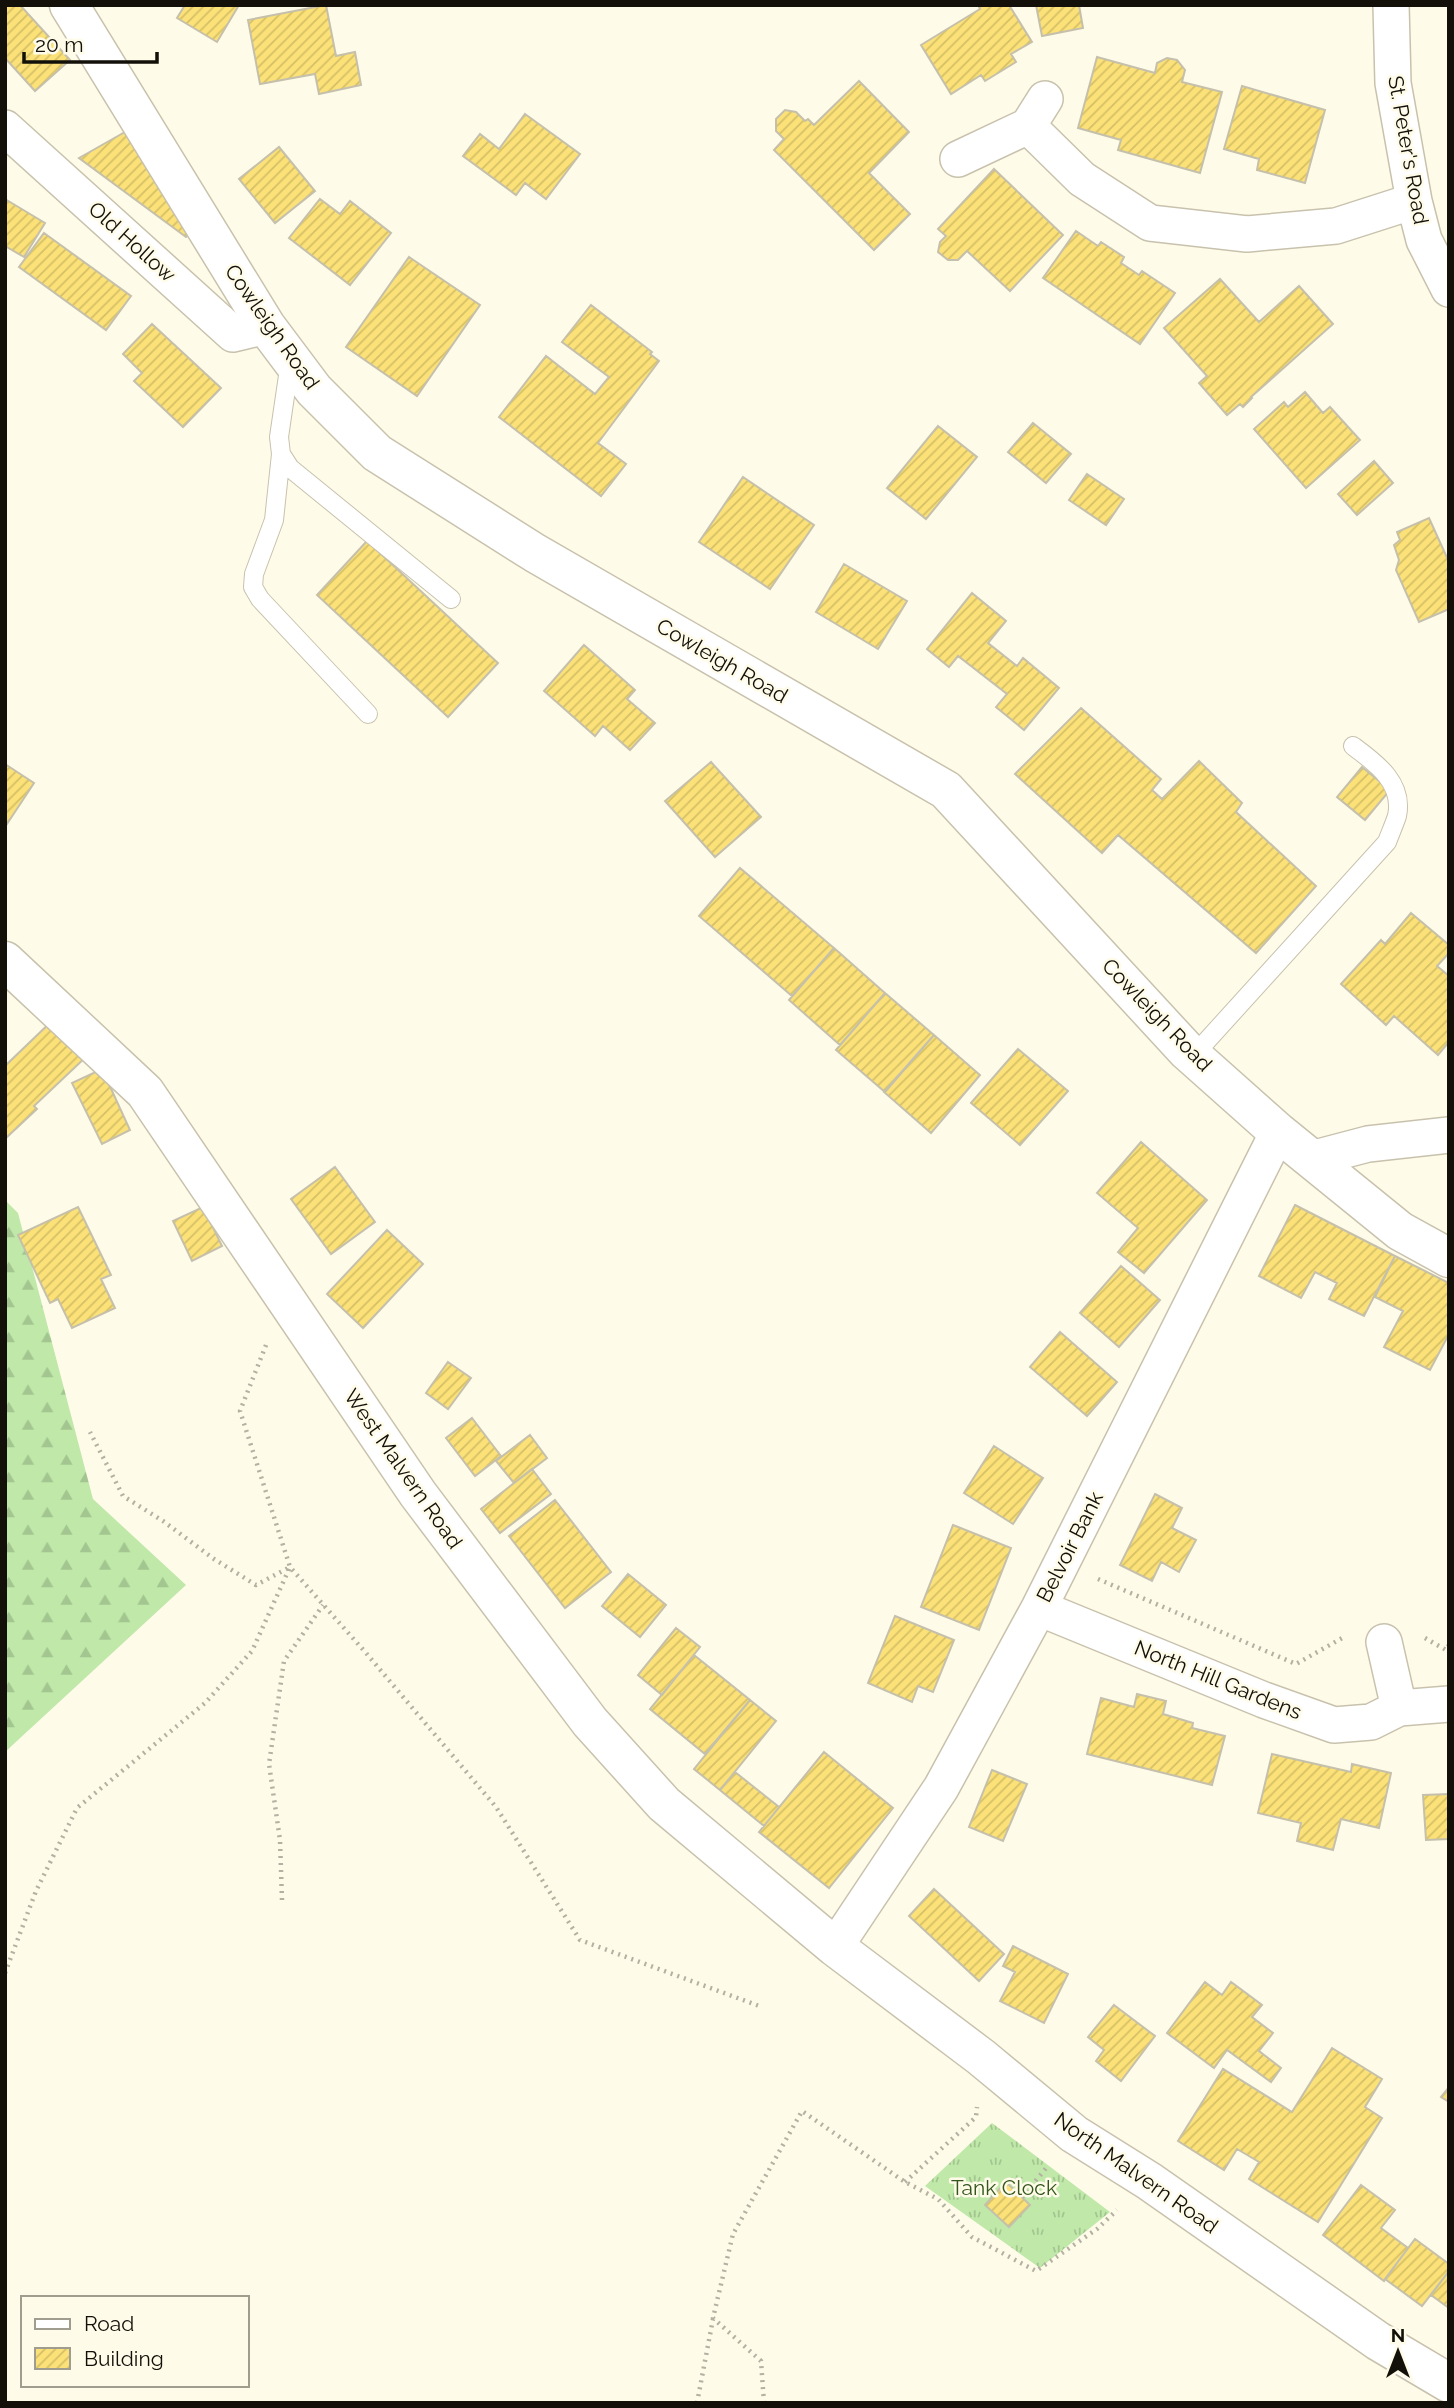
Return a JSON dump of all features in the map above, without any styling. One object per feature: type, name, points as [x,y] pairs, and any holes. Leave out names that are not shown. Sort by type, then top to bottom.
[{"type":"main road","name":"Cowleigh Road","points":[[69,5],[266,326],[314,390],[377,453],[535,553],[946,790],[1193,1056],[1278,1132],[1400,1231],[1449,1258]]},
{"type":"main road","name":"West Malvern Road","points":[[5,961],[145,1092],[418,1494],[590,1722],[664,1804],[835,1947]]},
{"type":"main road","name":"North Malvern Road","points":[[835,1947],[981,2057],[1074,2134],[1149,2181],[1378,2341],[1449,2383]]},
{"type":"street","name":"St. Peter's Road","points":[[1391,5],[1393,83],[1414,201],[1424,240],[1449,289]]},
{"type":"street","points":[[958,159],[1037,113],[1082,179],[1150,223],[1247,234],[1336,226],[1414,201]]},
{"type":"street","name":"Old Hollow","points":[[5,128],[233,334],[266,326]]},
{"type":"street","name":"Belvoir Bank","points":[[835,1947],[941,1787],[1039,1608],[1278,1132]]},
{"type":"street","points":[[1311,1159],[1368,1144],[1449,1135]]},
{"type":"street","name":"North Hill Gardens","points":[[1039,1608],[1264,1700],[1334,1725],[1371,1722],[1399,1708],[1449,1704]]},
{"type":"street","points":[[1399,1637],[1399,1708]]},
{"type":"lane","points":[[290,359],[279,437],[281,454],[274,520],[254,574],[253,587],[260,599],[368,714]]},
{"type":"lane","points":[[281,454],[290,468],[450,599]]},
{"type":"lane","points":[[1193,1056],[1387,842],[1397,814],[1390,778],[1379,765],[1353,746]]},
{"type":"path","points":[[285,1299],[240,1411],[290,1567],[496,1807],[580,1940],[762,2007]]},
{"type":"path","points":[[90,1433],[123,1496],[163,1521],[214,1559],[256,1585],[290,1567]]},
{"type":"path","points":[[1062,1563],[1296,1664],[1351,1633]]},
{"type":"path","points":[[5,1973],[36,1891],[77,1808],[205,1703],[251,1651],[290,1567]]},
{"type":"path","points":[[282,1900],[280,1840],[269,1764],[284,1661],[323,1605]]},
{"type":"path","points":[[1399,1637],[1446,1650],[1449,1645]]},
{"type":"path","points":[[905,2182],[976,2118],[981,2057]]},
{"type":"path","points":[[697,2403],[733,2234],[802,2111],[905,2182],[937,2199],[972,2237],[1036,2271],[1097,2229],[1149,2181]]},
{"type":"path","points":[[713,2318],[761,2361],[764,2403]]},
{"type":"green space","points":[[5,1200],[18,1213],[93,1499],[186,1585],[5,1752]]},
{"type":"green space","name":"Tank Clock","points":[[992,2123],[1110,2212],[1040,2268],[925,2186]]},
{"type":"building","points":[[5,5],[20,5],[70,60],[35,91],[5,58]]},
{"type":"building","points":[[185,5],[239,5],[217,42],[177,18]]},
{"type":"building","points":[[326,5],[336,56],[355,52],[361,85],[319,94],[315,74],[260,84],[248,20]]},
{"type":"building","points":[[978,5],[1009,5],[1032,42],[1011,54],[1016,62],[985,81],[981,75],[951,94],[921,45],[980,9]]},
{"type":"building","points":[[1036,5],[1079,5],[1083,28],[1042,36]]},
{"type":"building","points":[[1097,57],[1155,73],[1157,63],[1167,58],[1177,60],[1185,70],[1182,82],[1222,92],[1200,173],[1118,150],[1121,140],[1078,128]]},
{"type":"building","points":[[859,81],[909,132],[869,173],[910,214],[874,250],[774,150],[784,139],[776,131],[776,119],[785,110],[796,112],[814,125]]},
{"type":"building","points":[[1242,86],[1325,110],[1305,183],[1257,170],[1259,159],[1224,149]]},
{"type":"building","points":[[525,114],[580,154],[546,199],[525,183],[516,195],[463,156],[480,134],[499,149]]},
{"type":"building","points":[[132,128],[194,229],[186,237],[79,158]]},
{"type":"building","points":[[279,147],[315,191],[275,223],[239,179]]},
{"type":"building","points":[[994,169],[1063,235],[1010,291],[967,251],[958,260],[948,260],[938,252],[940,242],[946,236],[938,229]]},
{"type":"building","points":[[5,199],[45,223],[24,257],[5,246]]},
{"type":"building","points":[[320,199],[340,214],[350,201],[391,233],[350,285],[289,238]]},
{"type":"building","points":[[1076,231],[1098,246],[1101,242],[1124,257],[1121,263],[1139,275],[1142,271],[1175,293],[1140,344],[1043,278]]},
{"type":"building","points":[[44,233],[131,296],[106,330],[19,267]]},
{"type":"building","points":[[409,257],[480,305],[417,396],[346,347]]},
{"type":"building","points":[[1220,279],[1259,322],[1299,286],[1333,324],[1243,407],[1240,404],[1227,415],[1199,383],[1207,376],[1164,328]]},
{"type":"building","points":[[591,305],[652,352],[650,354],[659,361],[598,443],[626,464],[601,496],[499,417],[546,356],[595,394],[609,377],[562,342]]},
{"type":"building","points":[[152,324],[221,388],[183,427],[134,381],[142,373],[123,354]]},
{"type":"building","points":[[1305,392],[1323,413],[1330,407],[1360,440],[1306,488],[1254,429],[1284,402],[1288,407]]},
{"type":"building","points":[[1033,423],[1071,454],[1046,483],[1008,452]]},
{"type":"building","points":[[938,426],[977,457],[926,519],[887,488]]},
{"type":"building","points":[[1374,461],[1393,483],[1357,515],[1338,494]]},
{"type":"building","points":[[1087,474],[1124,499],[1106,525],[1069,500]]},
{"type":"building","points":[[743,477],[814,525],[770,589],[699,542]]},
{"type":"building","points":[[1429,518],[1449,562],[1449,609],[1419,622],[1396,570],[1399,560],[1394,545],[1400,540],[1397,532]]},
{"type":"building","points":[[367,541],[498,663],[448,717],[317,595]]},
{"type":"building","points":[[844,564],[907,601],[878,649],[816,612]]},
{"type":"building","points":[[972,593],[1006,621],[988,643],[1017,666],[1023,658],[1059,688],[1024,730],[996,707],[1007,694],[958,656],[949,667],[927,649]]},
{"type":"building","points":[[584,645],[635,690],[627,699],[655,723],[630,750],[603,726],[595,736],[544,691]]},
{"type":"building","points":[[1081,708],[1161,779],[1152,790],[1162,799],[1199,761],[1242,803],[1236,812],[1316,886],[1256,953],[1118,835],[1102,853],[1015,774]]},
{"type":"building","points":[[711,762],[761,817],[715,857],[665,801]]},
{"type":"building","points":[[5,764],[34,783],[5,827]]},
{"type":"building","points":[[1362,767],[1390,790],[1365,820],[1337,797]]},
{"type":"building","points":[[740,868],[834,948],[792,996],[699,916]]},
{"type":"building","points":[[1411,913],[1449,945],[1449,953],[1437,966],[1449,976],[1449,1042],[1438,1055],[1394,1016],[1386,1025],[1341,984],[1381,940],[1385,944]]},
{"type":"building","points":[[834,948],[885,993],[840,1045],[789,1000]]},
{"type":"building","points":[[885,993],[934,1035],[885,1092],[836,1050]]},
{"type":"building","points":[[54,1019],[88,1055],[34,1106],[37,1109],[5,1139],[5,1063]]},
{"type":"building","points":[[934,1035],[980,1075],[931,1133],[884,1092]]},
{"type":"building","points":[[1018,1049],[1068,1091],[1020,1145],[971,1103]]},
{"type":"building","points":[[102,1069],[130,1130],[102,1144],[72,1083]]},
{"type":"building","points":[[1141,1142],[1207,1200],[1144,1273],[1118,1252],[1138,1228],[1097,1193]]},
{"type":"building","points":[[335,1167],[375,1222],[331,1254],[291,1199]]},
{"type":"building","points":[[1295,1205],[1395,1256],[1364,1316],[1329,1299],[1337,1283],[1315,1272],[1301,1298],[1259,1276]]},
{"type":"building","points":[[78,1207],[111,1275],[101,1279],[115,1308],[72,1328],[58,1299],[50,1303],[18,1235]]},
{"type":"building","points":[[203,1207],[222,1246],[192,1261],[173,1221]]},
{"type":"building","points":[[387,1230],[423,1264],[363,1328],[327,1294]]},
{"type":"building","points":[[1395,1256],[1449,1283],[1449,1334],[1430,1370],[1384,1347],[1403,1311],[1375,1297]]},
{"type":"building","points":[[1121,1266],[1160,1300],[1119,1347],[1080,1313]]},
{"type":"building","points":[[1060,1332],[1117,1382],[1087,1416],[1030,1367]]},
{"type":"building","points":[[448,1362],[471,1378],[448,1409],[426,1393]]},
{"type":"building","points":[[472,1418],[501,1456],[475,1476],[446,1438]]},
{"type":"building","points":[[530,1435],[547,1458],[514,1483],[496,1461]]},
{"type":"building","points":[[994,1446],[1043,1478],[1013,1524],[964,1493]]},
{"type":"building","points":[[532,1469],[551,1494],[500,1533],[481,1509]]},
{"type":"building","points":[[1155,1494],[1182,1508],[1172,1528],[1196,1540],[1179,1572],[1161,1562],[1152,1581],[1120,1565]]},
{"type":"building","points":[[555,1500],[611,1572],[565,1608],[509,1536]]},
{"type":"building","points":[[953,1525],[1011,1548],[979,1630],[921,1607]]},
{"type":"building","points":[[628,1574],[666,1605],[640,1637],[602,1606]]},
{"type":"building","points":[[895,1616],[954,1640],[933,1692],[918,1686],[912,1702],[868,1683]]},
{"type":"building","points":[[676,1628],[700,1647],[662,1695],[638,1675]]},
{"type":"building","points":[[694,1655],[750,1700],[705,1754],[650,1709]]},
{"type":"building","points":[[1137,1694],[1166,1701],[1163,1714],[1193,1723],[1192,1728],[1225,1736],[1212,1785],[1087,1754],[1101,1698],[1134,1707]]},
{"type":"building","points":[[750,1700],[776,1721],[720,1790],[694,1769]]},
{"type":"building","points":[[824,1752],[893,1808],[829,1888],[759,1832]]},
{"type":"building","points":[[1272,1754],[1351,1772],[1352,1764],[1391,1773],[1379,1828],[1341,1819],[1333,1850],[1297,1841],[1301,1823],[1258,1813]]},
{"type":"building","points":[[992,1770],[1027,1784],[1003,1841],[969,1827]]},
{"type":"building","points":[[735,1772],[779,1807],[764,1826],[720,1790]]},
{"type":"building","points":[[1449,1794],[1449,1839],[1426,1840],[1423,1795]]},
{"type":"building","points":[[934,1889],[1004,1954],[979,1981],[909,1916]]},
{"type":"building","points":[[1013,1946],[1068,1974],[1044,2023],[1000,2001],[1015,1972],[1003,1966]]},
{"type":"building","points":[[1205,1982],[1222,1995],[1231,1982],[1262,2005],[1252,2017],[1273,2033],[1259,2051],[1281,2068],[1271,2082],[1227,2050],[1214,2068],[1167,2033]]},
{"type":"building","points":[[1114,2005],[1155,2036],[1121,2081],[1096,2061],[1104,2050],[1088,2037]]},
{"type":"building","points":[[1332,2048],[1382,2079],[1365,2107],[1382,2118],[1318,2222],[1249,2179],[1259,2162],[1237,2149],[1224,2170],[1178,2141],[1223,2069],[1292,2112]]},
{"type":"building","points":[[1449,2087],[1449,2102],[1441,2097]]},
{"type":"building","points":[[1006,2182],[1030,2205],[1009,2227],[985,2205]]},
{"type":"building","points":[[1361,2185],[1395,2210],[1381,2228],[1408,2248],[1384,2281],[1323,2235]]},
{"type":"building","points":[[1415,2239],[1449,2264],[1449,2271],[1422,2306],[1385,2279]]},
{"type":"building","points":[[1449,2271],[1449,2308],[1431,2295]]}]
